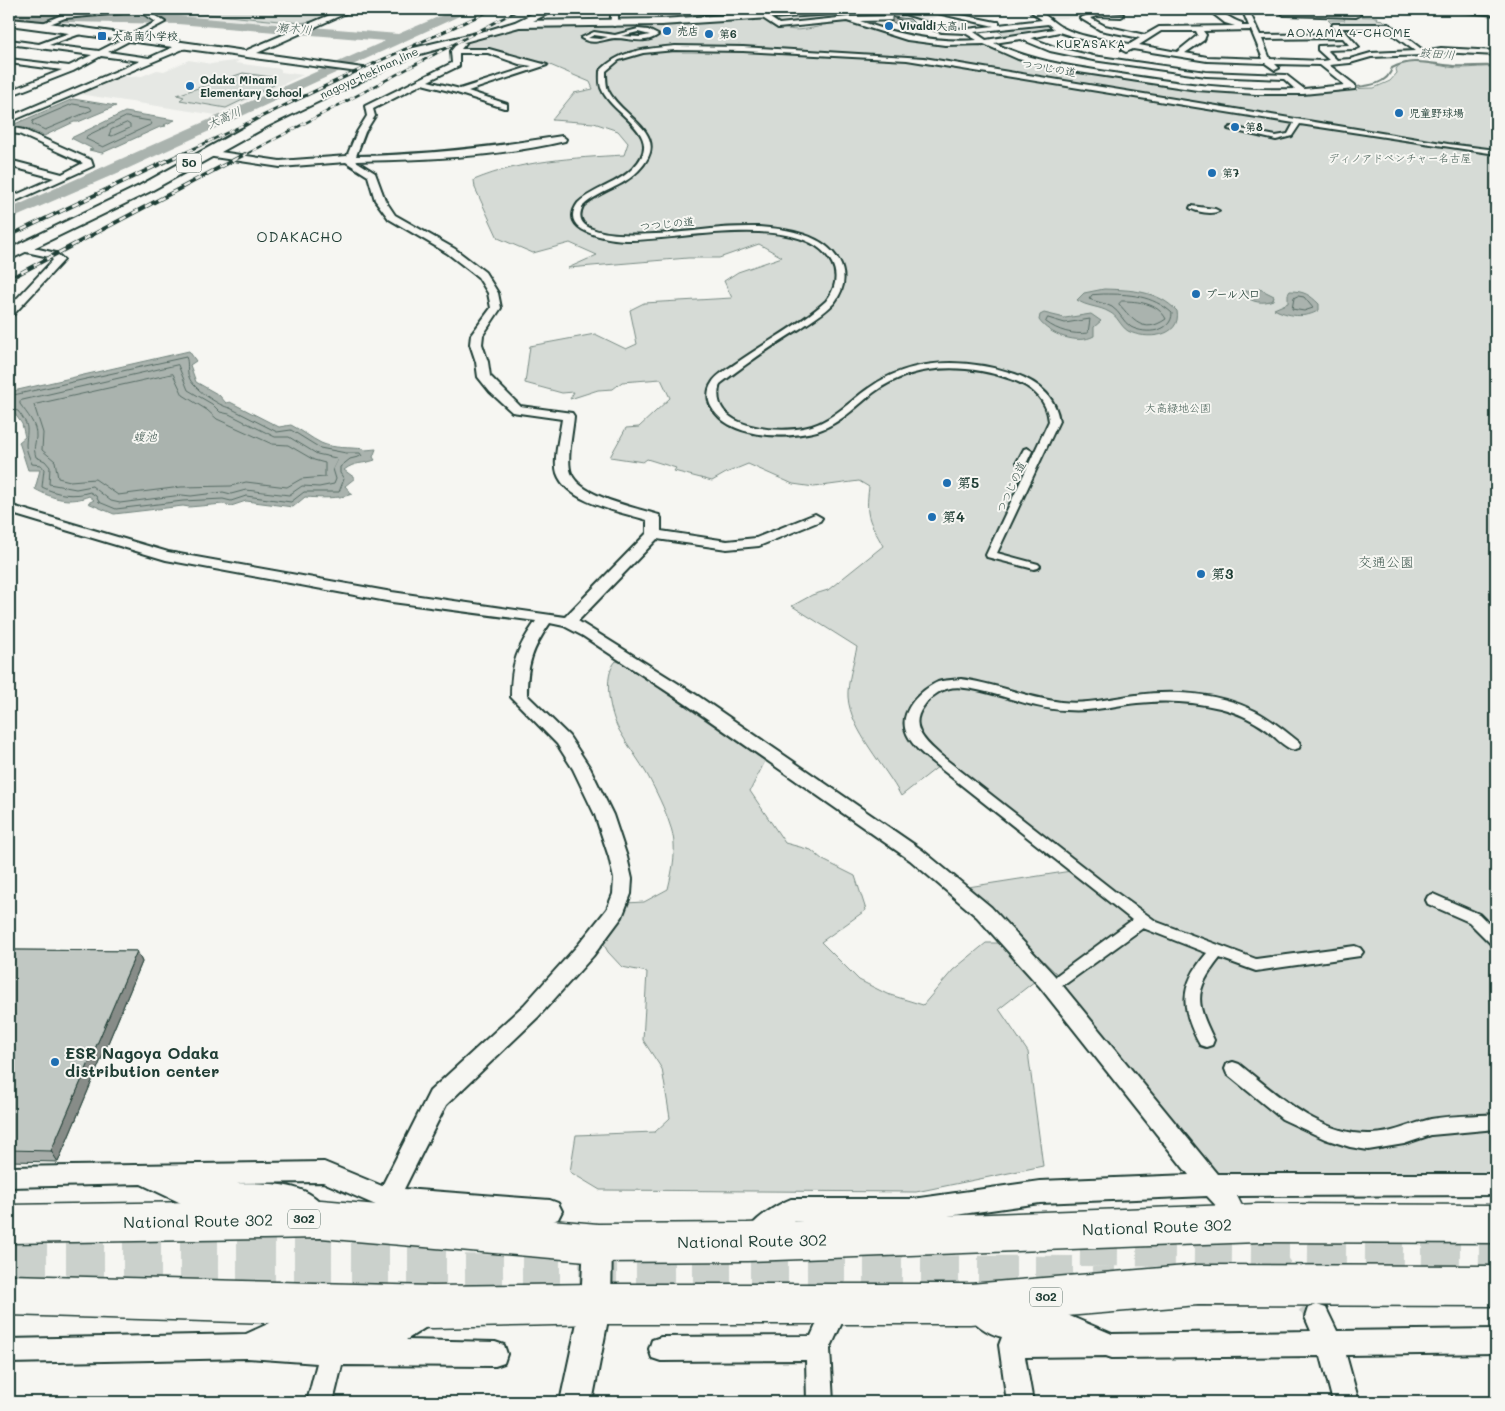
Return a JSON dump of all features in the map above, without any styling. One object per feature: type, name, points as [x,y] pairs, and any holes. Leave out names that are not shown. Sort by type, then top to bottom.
[{"type":"highway","name":"National Route 302","points":[[9,1224],[321,1219],[598,1243],[747,1242],[1258,1223],[1496,1224]]},
{"type":"highway","name":"302","points":[[9,1295],[433,1307],[596,1304],[970,1304],[1198,1285],[1496,1286]]},
{"type":"main road","name":"nagoya-hekinan line","points":[[15,252],[144,189],[263,123],[409,53],[465,40],[519,24],[551,9]]},
{"type":"street","points":[[42,24],[62,17],[127,9]]},
{"type":"street","points":[[9,94],[70,69],[98,53],[131,38],[159,20],[140,9]]},
{"type":"street","points":[[247,54],[351,9]]},
{"type":"street","points":[[614,24],[615,9]]},
{"type":"street","points":[[691,9],[712,12],[746,10],[761,12],[763,16],[778,26],[848,19],[904,18],[942,30],[967,31],[1048,22]]},
{"type":"street","points":[[519,24],[614,24],[763,16],[802,11],[864,9]]},
{"type":"street","points":[[923,9],[1006,27]]},
{"type":"street","points":[[1032,9],[1061,30],[1088,39],[1217,60],[1322,63],[1357,60],[1371,55],[1424,53],[1441,50],[1496,54]]},
{"type":"street","points":[[1210,9],[1230,23],[1252,27]]},
{"type":"street","points":[[1245,9],[1268,62],[1303,92]]},
{"type":"street","points":[[1281,9],[1284,13],[1356,15],[1349,9]]},
{"type":"street","points":[[1457,9],[1496,13]]},
{"type":"street","points":[[1122,15],[1098,14],[1084,18],[1103,28],[1146,37]]},
{"type":"street","points":[[848,19],[916,40],[952,44],[985,44],[1061,30]]},
{"type":"street","points":[[9,22],[42,24],[370,72]]},
{"type":"street","points":[[1335,62],[1321,48],[1355,47],[1336,26],[1386,26],[1424,53]]},
{"type":"street","points":[[1150,27],[1252,27]]},
{"type":"street","points":[[1097,73],[1110,60],[1159,28]]},
{"type":"street","points":[[1177,55],[1201,38],[1202,35],[1198,28]]},
{"type":"street","points":[[40,46],[80,31]]},
{"type":"street","points":[[967,31],[985,44],[1045,64],[1097,73],[1213,89],[1266,92],[1303,92],[1352,87],[1322,63]]},
{"type":"street","points":[[626,32],[645,32],[654,35],[647,38],[629,39],[613,36],[626,32]]},
{"type":"street","points":[[1256,37],[1303,33],[1345,36]]},
{"type":"street","points":[[1022,37],[1053,49],[1110,60],[1206,74],[1286,77]]},
{"type":"street","points":[[350,160],[361,132],[371,116],[368,108],[456,64],[455,51],[465,40]]},
{"type":"street","points":[[9,42],[152,60]]},
{"type":"street","points":[[9,120],[185,45]]},
{"type":"street","name":"つつじの道","points":[[1034,566],[991,555],[1054,421],[1050,402],[1039,391],[1022,380],[1000,372],[974,367],[948,365],[906,371],[885,381],[830,422],[802,431],[767,433],[738,425],[716,410],[712,401],[712,391],[716,383],[820,310],[834,296],[839,284],[840,275],[832,255],[823,247],[798,236],[777,232],[734,229],[638,239],[607,236],[582,226],[577,214],[581,203],[628,177],[644,162],[646,155],[646,142],[643,131],[605,90],[601,80],[605,66],[618,58],[630,54],[675,48],[888,57],[956,64],[1298,121]]},
{"type":"street","points":[[455,51],[489,51],[522,62],[543,65],[460,91]]},
{"type":"street","points":[[9,61],[70,69]]},
{"type":"street","points":[[9,82],[47,88]]},
{"type":"street","points":[[418,82],[460,91],[504,106]]},
{"type":"street","points":[[56,90],[75,92]]},
{"type":"street","points":[[1231,129],[1276,138],[1290,135],[1298,121],[1495,152]]},
{"type":"street","points":[[9,130],[21,132],[88,162],[88,166],[10,200]]},
{"type":"street","points":[[207,153],[280,164],[412,158],[485,151],[562,139]]},
{"type":"street","points":[[1490,161],[1487,156],[1495,152]]},
{"type":"street","points":[[350,160],[372,175],[373,185],[379,198],[396,221],[448,248],[475,269],[488,284],[493,292],[496,308],[476,335],[476,344],[482,362],[484,377],[516,409],[568,416],[563,472],[568,482],[577,491],[591,497],[654,518],[654,534],[568,622]]},
{"type":"street","points":[[9,162],[62,177]]},
{"type":"street","points":[[1194,208],[1215,211]]},
{"type":"street","points":[[9,313],[59,260],[52,255],[15,252]]},
{"type":"street","points":[[1022,462],[1027,451]]},
{"type":"street","points":[[9,509],[166,556],[392,597],[568,622],[692,700],[916,855],[984,912],[1046,982],[1212,1185],[1230,1204]]},
{"type":"street","points":[[654,534],[727,545],[759,542],[816,518]]},
{"type":"street","points":[[387,1199],[438,1098],[531,1011],[586,950],[615,912],[622,894],[622,878],[618,856],[604,816],[582,768],[563,740],[519,697],[518,670],[522,654],[546,618]]},
{"type":"street","points":[[1294,745],[1269,725],[1244,711],[1207,700],[1169,696],[1084,707],[1057,705],[965,682],[941,686],[924,695],[914,709],[909,723],[912,732],[920,744],[1109,895],[1152,926],[1256,965],[1354,952]]},
{"type":"street","points":[[1434,900],[1474,918],[1496,940]]},
{"type":"street","points":[[1062,979],[1143,920]]},
{"type":"street","points":[[1206,1040],[1193,1018],[1192,996],[1198,975],[1217,951]]},
{"type":"street","points":[[1233,1069],[1288,1114],[1331,1134],[1350,1139],[1368,1142],[1404,1136],[1431,1127],[1496,1122]]},
{"type":"street","points":[[9,1177],[324,1172],[387,1199],[550,1211]]},
{"type":"street","points":[[142,1174],[181,1192],[288,1196],[305,1204],[321,1219]]},
{"type":"street","points":[[209,1174],[211,1186],[227,1195]]},
{"type":"street","points":[[747,1242],[791,1210],[913,1210],[1040,1192],[1212,1185],[1496,1185]]},
{"type":"street","points":[[576,1402],[596,1304],[598,1243]]},
{"type":"street","points":[[820,1402],[818,1348],[839,1303]]},
{"type":"street","points":[[970,1304],[1000,1325],[1065,1326],[1112,1346]]},
{"type":"street","points":[[247,1346],[292,1325],[320,1326],[383,1335],[397,1332],[433,1307]]},
{"type":"street","points":[[1317,1317],[1330,1344],[1346,1402]]},
{"type":"street","points":[[1020,1402],[1011,1345],[1112,1346],[1496,1341]]},
{"type":"street","points":[[9,1351],[247,1346],[332,1352],[495,1354]]},
{"type":"street","points":[[661,1349],[818,1348]]},
{"type":"street","points":[[320,1402],[332,1352]]},
{"type":"shaded area","points":[[145,9],[345,9],[305,26],[220,19],[158,17]]},
{"type":"shaded area","points":[[896,9],[900,12],[926,11],[943,14],[920,23],[904,17],[782,26],[767,18]]},
{"type":"shaded area","points":[[1072,10],[1081,17],[1050,19],[1037,12]]},
{"type":"shaded area","points":[[956,16],[999,26],[986,28],[975,24],[945,30],[934,27],[949,24],[946,22]]},
{"type":"shaded area","name":"Odaka Minami Elementary School","points":[[189,60],[211,64],[240,60],[235,63],[281,69],[281,72],[303,75],[216,115],[79,94],[122,76],[142,76],[157,70],[164,71]]},
{"type":"green space","points":[[181,9],[340,9],[313,21],[300,23],[176,11]]},
{"type":"green space","points":[[1342,16],[1378,17],[1377,19],[1383,20],[1389,25],[1333,25],[1328,20],[1345,20]]},
{"type":"green space","name":"大高緑地公園","points":[[762,18],[777,26],[791,30],[822,26],[815,22],[847,20],[903,39],[921,42],[987,45],[1026,59],[1236,92],[1374,88],[1390,81],[1397,73],[1396,69],[1399,65],[1414,62],[1453,68],[1496,67],[1496,1177],[1229,1183],[1216,1173],[1065,988],[1062,979],[968,887],[1071,871],[939,766],[901,796],[862,735],[850,710],[849,686],[857,647],[792,606],[812,595],[828,590],[883,546],[869,518],[869,487],[859,481],[814,487],[793,484],[748,464],[712,481],[674,471],[676,468],[647,459],[643,462],[610,457],[626,428],[639,427],[670,398],[661,379],[622,382],[613,389],[598,390],[570,399],[574,392],[562,393],[525,383],[530,346],[595,334],[626,349],[637,344],[630,310],[644,303],[732,298],[724,281],[738,272],[782,257],[759,244],[719,258],[688,258],[568,268],[597,255],[570,243],[533,253],[498,238],[475,188],[474,180],[492,173],[529,164],[624,155],[628,143],[618,131],[594,123],[552,120],[574,93],[593,89],[590,82],[543,62],[526,62],[501,54],[458,50],[464,43],[520,28],[661,25]]},
{"type":"green space","points":[[1046,24],[1054,29],[1010,39],[995,29]]},
{"type":"green space","points":[[243,73],[271,77],[274,85],[226,108],[180,100],[184,97],[177,95]]},
{"type":"green space","points":[[616,661],[623,663],[765,761],[750,791],[785,843],[811,850],[823,860],[855,876],[866,910],[821,942],[859,980],[887,994],[923,1005],[953,970],[986,943],[1002,943],[1035,981],[999,1009],[1028,1052],[1043,1166],[916,1192],[600,1190],[570,1172],[576,1135],[655,1132],[670,1118],[662,1069],[643,1040],[647,972],[622,967],[608,952],[602,941],[625,903],[644,902],[668,889],[674,857],[674,841],[663,806],[648,776],[619,730],[610,705],[609,676]]},
{"type":"water","points":[[73,99],[116,106],[44,136],[28,129],[10,126]]},
{"type":"water","points":[[125,112],[175,120],[164,125],[166,126],[102,153],[89,150],[93,149],[71,138]]},
{"type":"water","points":[[1104,289],[1143,292],[1161,299],[1177,311],[1177,320],[1174,327],[1168,332],[1152,336],[1135,334],[1125,329],[1112,314],[1077,300],[1084,293]]},
{"type":"water","points":[[1260,289],[1274,296],[1273,300],[1257,302],[1244,294],[1246,291]]},
{"type":"water","points":[[1290,291],[1310,296],[1319,304],[1319,310],[1308,315],[1296,316],[1274,309],[1288,303]]},
{"type":"water","points":[[1044,313],[1065,318],[1091,314],[1101,321],[1094,327],[1094,336],[1087,339],[1072,339],[1057,334],[1044,325],[1039,320],[1040,315]]},
{"type":"water","name":"蝮池","points":[[189,351],[196,361],[190,365],[196,382],[219,395],[226,403],[230,402],[279,427],[291,425],[326,445],[365,450],[376,449],[373,457],[375,460],[355,464],[344,470],[355,478],[345,486],[352,494],[322,498],[305,497],[293,507],[246,501],[231,506],[223,504],[183,506],[114,514],[88,503],[94,500],[89,496],[68,500],[48,495],[35,489],[40,470],[28,470],[19,442],[25,437],[22,424],[15,414],[9,414],[9,392]]},
{"type":"building","points":[[898,9],[900,10],[865,10]]},
{"type":"building","points":[[892,17],[910,19],[916,25]]},
{"type":"building","name":"ESR Nagoya Odaka distribution center","points":[[9,950],[137,951],[51,1151],[9,1150]]},
{"type":"waterway","name":"大高川","points":[[9,215],[466,9]]},
{"type":"waterway","name":"瀬木川","points":[[9,17],[178,20],[398,38]]},
{"type":"waterway","name":"鼓田川","points":[[1355,87],[1382,81],[1392,68],[1407,63],[1422,62],[1458,66],[1496,66]]},
{"type":"tunnel","points":[[1248,1225],[1278,1262],[1317,1317]]},
{"type":"tunnel","points":[[9,1246],[457,1247]]},
{"type":"tunnel","points":[[1080,1247],[1496,1251]]},
{"type":"tunnel","points":[[9,1272],[1115,1275]]},
{"type":"railway","points":[[178,156],[344,77],[494,9]]},
{"type":"railway","points":[[243,156],[520,9]]},
{"type":"railway","points":[[9,236],[181,154]]},
{"type":"railway","points":[[9,279],[245,154]]},
{"type":"place","name":"Vivaldi大高Ⅱ","points":[[889,26]]},
{"type":"place","name":"売店","points":[[667,31]]},
{"type":"place","name":"第6","points":[[709,34]]},
{"type":"place","name":"大高南小学校","points":[[102,36]]},
{"type":"place","name":"Odaka Minami Elementary School","points":[[190,86]]},
{"type":"place","name":"児童野球場","points":[[1399,113]]},
{"type":"place","name":"第8","points":[[1235,127]]},
{"type":"place","name":"第7","points":[[1212,173]]},
{"type":"place","name":"プール入口","points":[[1196,294]]},
{"type":"place","name":"第5","points":[[947,483]]},
{"type":"place","name":"第4","points":[[932,517]]},
{"type":"place","name":"第3","points":[[1201,574]]},
{"type":"place","name":"ESR Nagoya Odaka distribution center","points":[[55,1062]]},
{"type":"district","name":"AOYAMA 4-CHOME","points":[[1349,33]]},
{"type":"district","name":"KURASAKA","points":[[1091,44]]},
{"type":"district","name":"ODAKACHO","points":[[300,237]]},
{"type":"park label","name":"ディノアドベンチャー名古屋","points":[[1400,158]]},
{"type":"park label","name":"交通公園","points":[[1386,562]]}]
